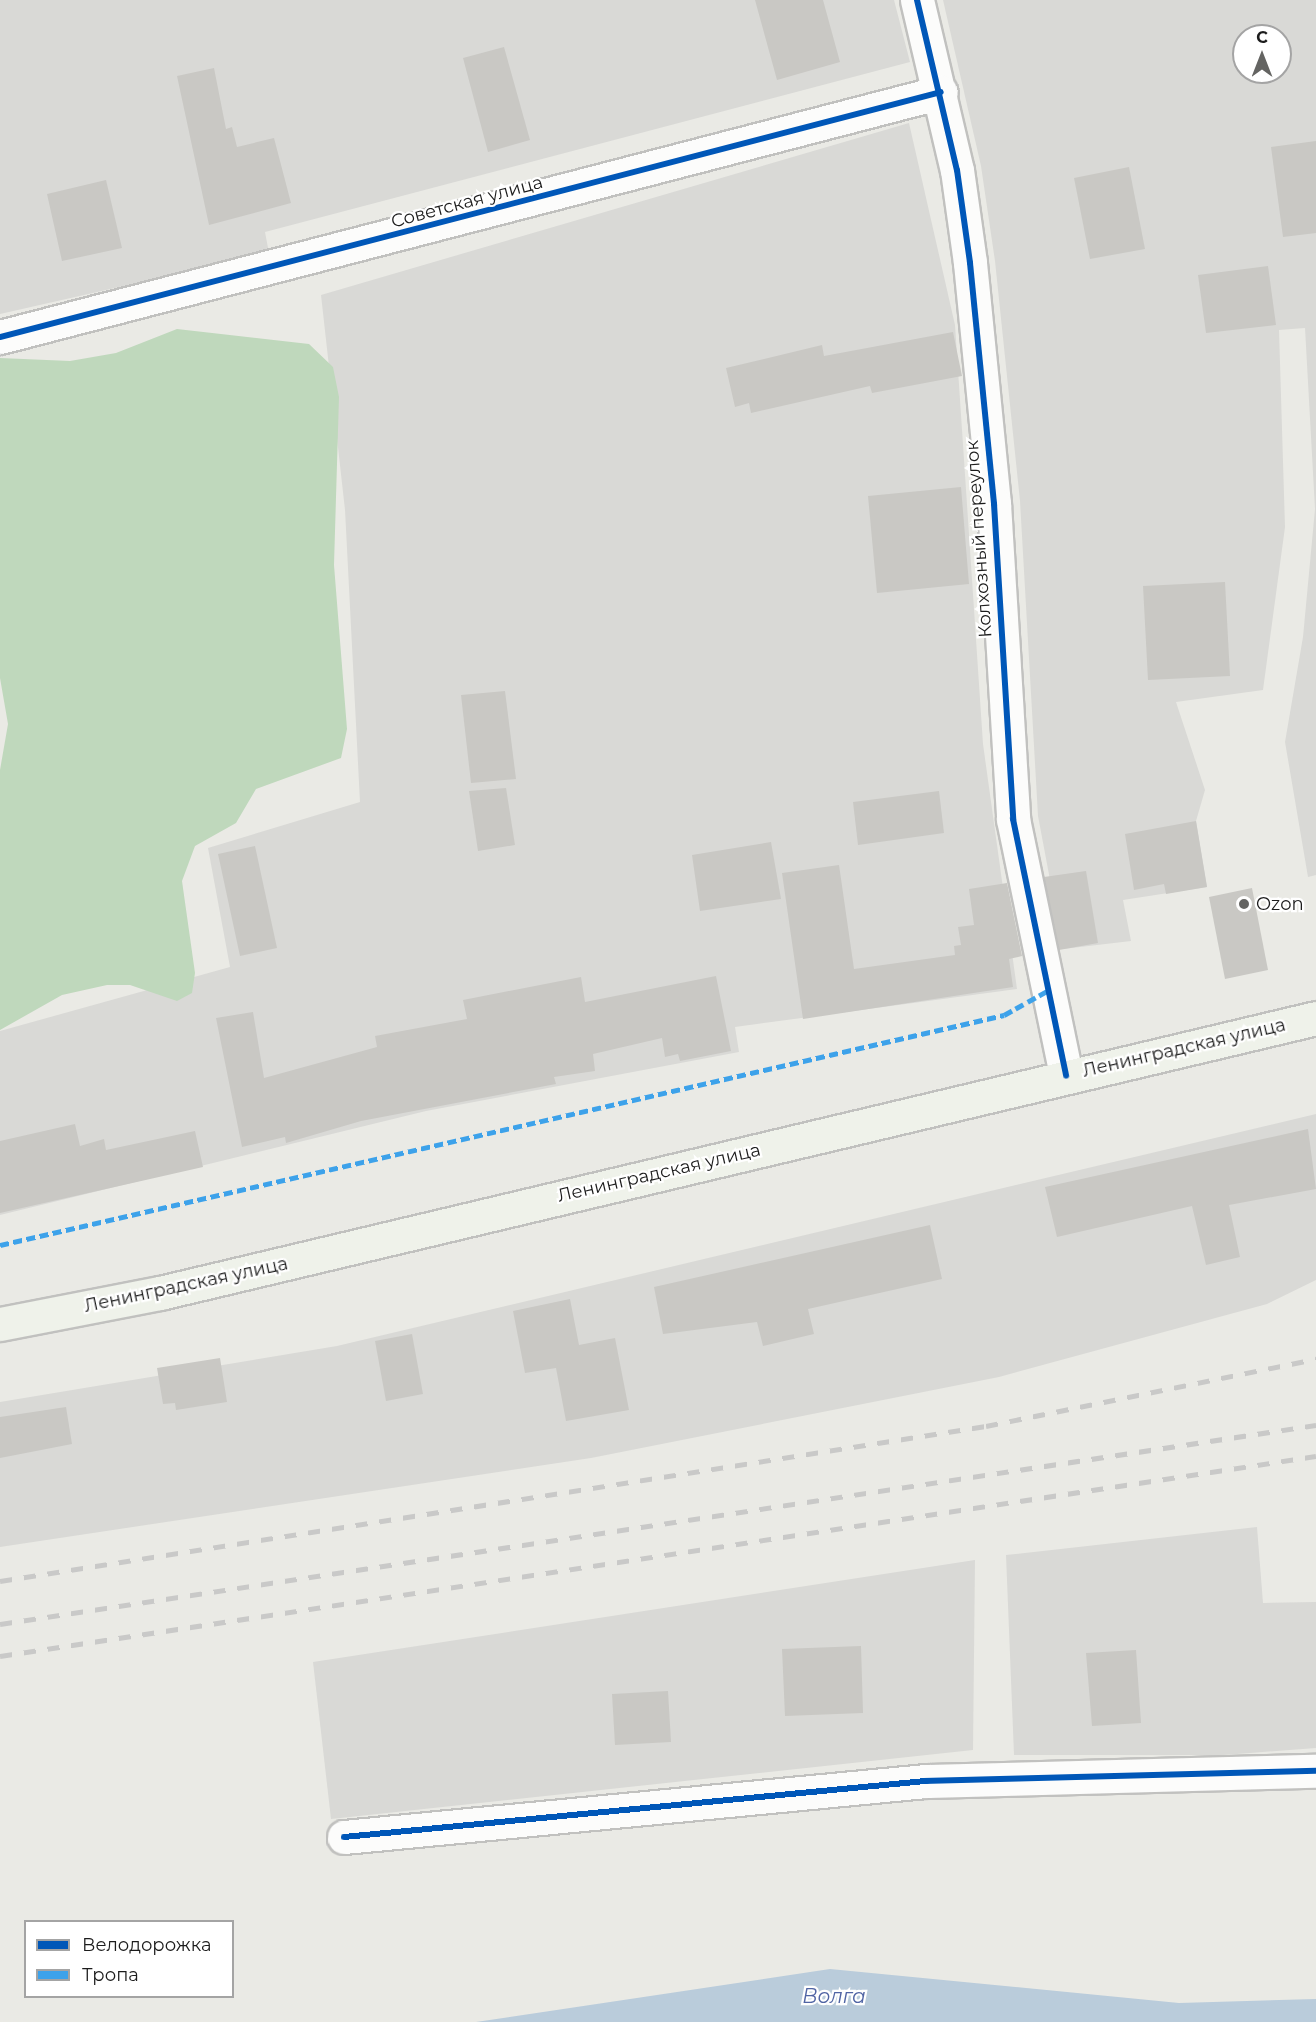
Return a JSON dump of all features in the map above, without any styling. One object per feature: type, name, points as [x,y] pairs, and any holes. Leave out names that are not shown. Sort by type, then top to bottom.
[{"type":"main road","name":"Ленинградская улица","points":[[0,1324],[160,1293],[1316,1018]]},
{"type":"street","name":"Колхозный переулок","points":[[917,0],[941,92],[970,263],[994,504],[1013,819],[1066,1076]]},
{"type":"street","name":"Советская улица","points":[[0,337],[941,92]]},
{"type":"street","points":[[344,1837],[926,1781],[1316,1771]]},
{"type":"shaded area","points":[[0,0],[894,0],[910,62],[265,232],[269,253],[0,314]]},
{"type":"shaded area","points":[[943,0],[1316,0],[1316,875],[1308,877],[1285,742],[1303,637],[1315,509],[1305,328],[1279,330],[1285,527],[1263,690],[1176,702],[1205,790],[1196,821],[1207,887],[1123,900],[1131,941],[1063,949],[1038,816],[1020,501],[995,261],[981,166]]},
{"type":"shaded area","points":[[909,123],[955,325],[983,744],[1017,989],[735,1027],[739,1052],[426,1111],[0,1215],[0,1031],[230,967],[208,848],[360,802],[345,510],[321,295]]},
{"type":"shaded area","points":[[1316,1114],[1316,1280],[1267,1304],[999,1377],[591,1458],[0,1547],[0,1402],[337,1346]]},
{"type":"shaded area","points":[[1257,1527],[1263,1603],[1316,1602],[1316,1748],[1224,1755],[1014,1755],[1006,1555]]},
{"type":"shaded area","points":[[975,1560],[973,1750],[331,1819],[313,1662]]},
{"type":"green space","points":[[177,329],[309,344],[333,367],[339,397],[334,565],[347,729],[341,758],[256,789],[236,823],[195,846],[182,881],[195,973],[192,993],[177,1001],[130,985],[107,985],[62,995],[0,1030],[0,770],[8,724],[0,678],[0,358],[70,361],[116,353]]},
{"type":"water","name":"Волга","points":[[830,1969],[1179,2003],[1316,1999],[1316,2022],[476,2022]]},
{"type":"building","points":[[755,0],[823,0],[840,62],[777,80]]},
{"type":"building","points":[[504,47],[530,140],[488,152],[463,58]]},
{"type":"building","points":[[214,68],[226,129],[232,127],[237,147],[274,138],[291,203],[209,225],[177,76]]},
{"type":"building","points":[[1316,141],[1316,233],[1283,237],[1271,147]]},
{"type":"building","points":[[1129,167],[1145,249],[1090,259],[1074,178]]},
{"type":"building","points":[[106,180],[122,248],[62,261],[47,194]]},
{"type":"building","points":[[1268,266],[1276,325],[1206,333],[1198,275]]},
{"type":"building","points":[[953,332],[962,376],[872,393],[870,386],[751,413],[749,403],[735,407],[726,368],[822,345],[824,356]]},
{"type":"building","points":[[961,487],[969,584],[877,593],[868,496]]},
{"type":"building","points":[[1225,582],[1230,676],[1148,680],[1143,586]]},
{"type":"building","points":[[505,691],[516,779],[471,783],[461,695]]},
{"type":"building","points":[[506,788],[515,845],[478,851],[469,791]]},
{"type":"building","points":[[939,791],[944,833],[858,845],[853,802]]},
{"type":"building","points":[[1196,821],[1207,887],[1166,894],[1164,884],[1134,890],[1125,834]]},
{"type":"building","points":[[771,842],[781,899],[700,911],[692,855]]},
{"type":"building","points":[[255,846],[277,948],[240,956],[218,854]]},
{"type":"building","points":[[839,865],[854,969],[955,955],[954,946],[961,945],[958,927],[974,925],[969,889],[1007,883],[1022,956],[1009,959],[1013,987],[803,1019],[782,873]]},
{"type":"building","points":[[1086,871],[1098,943],[1059,950],[1044,877]]},
{"type":"building","points":[[1252,888],[1268,970],[1225,979],[1209,897]]},
{"type":"building","points":[[716,976],[731,1051],[680,1061],[678,1054],[665,1057],[662,1038],[593,1054],[595,1071],[554,1077],[556,1084],[361,1121],[286,1143],[285,1137],[242,1147],[216,1018],[253,1012],[264,1078],[377,1047],[375,1036],[467,1019],[463,1000],[581,977],[585,1002]]},
{"type":"building","points":[[75,1124],[80,1146],[104,1139],[106,1150],[195,1131],[203,1167],[0,1213],[0,1141]]},
{"type":"building","points":[[1308,1129],[1316,1189],[1229,1205],[1240,1257],[1206,1265],[1192,1206],[1057,1237],[1045,1187]]},
{"type":"building","points":[[930,1225],[942,1279],[808,1309],[814,1334],[763,1346],[757,1322],[663,1334],[654,1287]]},
{"type":"building","points":[[570,1299],[579,1345],[615,1338],[629,1410],[566,1421],[556,1368],[525,1373],[513,1311]]},
{"type":"building","points":[[412,1334],[423,1394],[386,1401],[375,1341]]},
{"type":"building","points":[[220,1358],[227,1402],[176,1410],[175,1403],[163,1404],[157,1368]]},
{"type":"building","points":[[66,1407],[72,1444],[0,1458],[0,1417]]},
{"type":"building","points":[[861,1646],[863,1713],[785,1716],[782,1649]]},
{"type":"building","points":[[1136,1650],[1141,1723],[1092,1726],[1086,1653]]},
{"type":"building","points":[[668,1691],[671,1742],[615,1745],[612,1694]]},
{"type":"railway","points":[[0,1581],[986,1426],[1316,1359]]},
{"type":"railway","points":[[0,1624],[1316,1425]]},
{"type":"railway","points":[[0,1656],[1316,1456]]},
{"type":"marked path","points":[[0,1245],[1004,1015],[1047,991]]},
{"type":"cycle path","points":[[917,0],[957,170],[970,263],[994,504],[1013,819],[1066,1076]]},
{"type":"cycle path","points":[[0,337],[941,92]]},
{"type":"cycle path","points":[[344,1837],[926,1781],[1316,1771]]},
{"type":"place","name":"Ozon","points":[[1244,904]]}]
